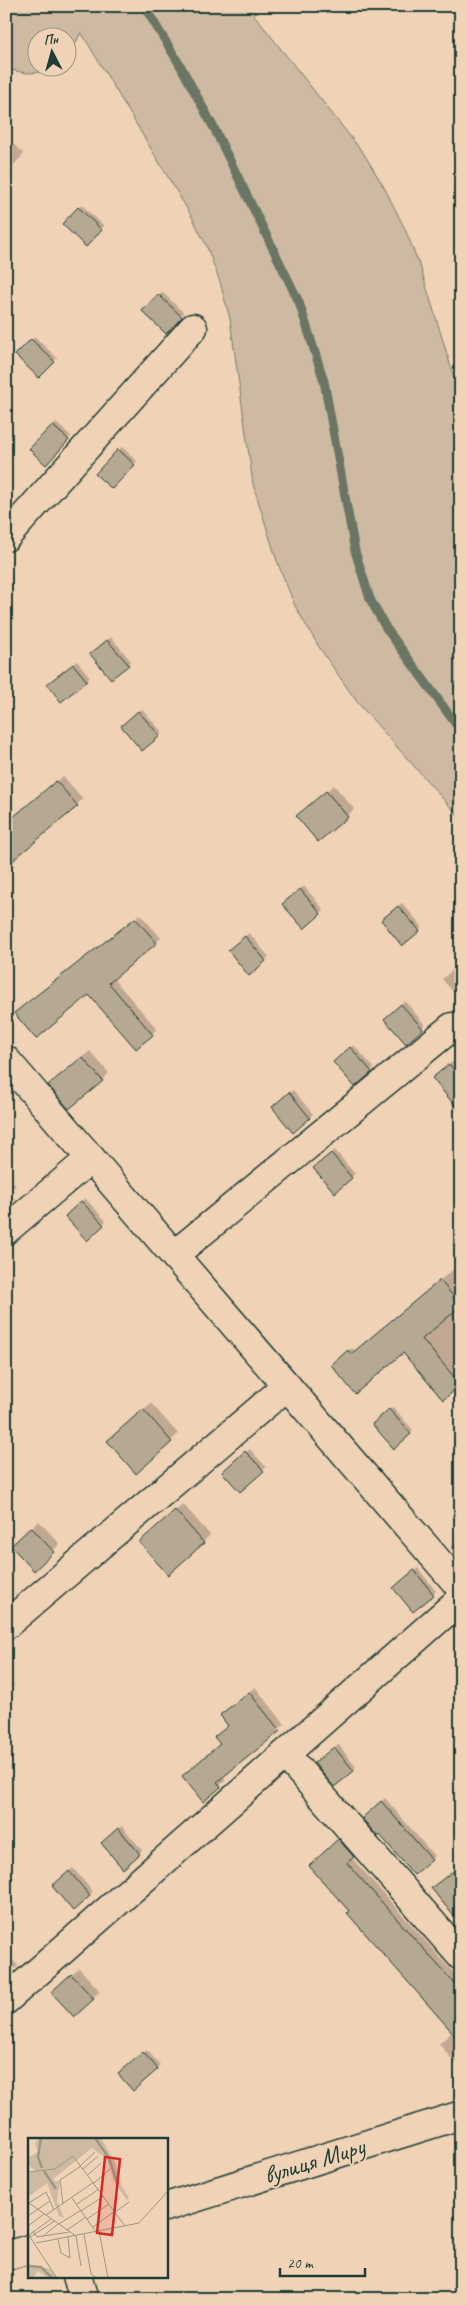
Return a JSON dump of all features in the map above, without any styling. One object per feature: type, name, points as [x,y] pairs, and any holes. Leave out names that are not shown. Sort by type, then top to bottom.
[{"type":"street","points":[[6,537],[193,328]]},
{"type":"street","points":[[174,1255],[452,1026]]},
{"type":"street","points":[[6,1060],[461,1588]]},
{"type":"street","points":[[6,1230],[91,1158]]},
{"type":"street","points":[[6,1626],[287,1386]]},
{"type":"street","points":[[6,2000],[461,1599]]},
{"type":"street","points":[[285,1754],[461,1956]]},
{"type":"street","name":"вулиця Миру","points":[[168,2206],[461,2115]]},
{"type":"street","points":[[6,2256],[28,2249]]},
{"type":"street","points":[[78,2278],[84,2299]]},
{"type":"shaded area","points":[[6,6],[247,6],[364,154],[385,189],[405,229],[421,269],[461,400],[461,819],[357,702],[319,647],[295,606],[277,561],[253,484],[230,319],[220,282],[207,247],[192,217],[81,32],[78,38],[78,28],[28,28],[28,73],[6,68]]},
{"type":"building","points":[[78,207],[102,230],[86,247],[62,224]]},
{"type":"building","points":[[158,294],[182,317],[166,334],[142,311]]},
{"type":"building","points":[[31,339],[55,362],[39,378],[15,355]]},
{"type":"building","points":[[52,425],[69,440],[46,465],[29,449]]},
{"type":"building","points":[[118,449],[135,465],[112,489],[95,474]]},
{"type":"building","points":[[107,640],[129,665],[111,679],[90,654]]},
{"type":"building","points":[[73,664],[87,681],[61,702],[47,684]]},
{"type":"building","points":[[138,711],[160,736],[142,751],[121,726]]},
{"type":"building","points":[[56,781],[78,806],[6,866],[6,823]]},
{"type":"building","points":[[326,791],[348,817],[318,842],[296,816]]},
{"type":"building","points":[[300,889],[321,914],[304,929],[282,904]]},
{"type":"building","points":[[398,906],[420,931],[402,946],[381,920]]},
{"type":"building","points":[[135,918],[157,943],[109,983],[153,1035],[136,1049],[89,995],[36,1039],[14,1013]]},
{"type":"building","points":[[245,936],[266,961],[249,976],[228,950]]},
{"type":"building","points":[[401,1004],[423,1029],[406,1044],[384,1019]]},
{"type":"building","points":[[350,1047],[372,1072],[355,1087],[333,1062]]},
{"type":"building","points":[[82,1057],[103,1081],[69,1109],[48,1085]]},
{"type":"building","points":[[449,1064],[461,1077],[461,1113],[432,1078]]},
{"type":"building","points":[[289,1092],[310,1118],[293,1133],[272,1107]]},
{"type":"building","points":[[331,1153],[352,1178],[335,1193],[313,1168]]},
{"type":"building","points":[[81,1201],[104,1225],[87,1241],[65,1216]]},
{"type":"building","points":[[440,1280],[461,1306],[422,1339],[461,1385],[443,1400],[403,1353],[355,1394],[331,1365],[348,1350],[351,1354]]},
{"type":"building","points":[[143,1409],[172,1442],[136,1474],[107,1441]]},
{"type":"building","points":[[389,1409],[411,1434],[394,1449],[372,1424]]},
{"type":"building","points":[[245,1451],[264,1471],[240,1492],[222,1472]]},
{"type":"building","points":[[175,1510],[204,1543],[168,1575],[139,1542]]},
{"type":"building","points":[[31,1527],[54,1552],[34,1571],[11,1546]]},
{"type":"building","points":[[414,1570],[434,1595],[413,1612],[393,1588]]},
{"type":"building","points":[[249,1692],[280,1731],[217,1782],[221,1787],[203,1802],[182,1776],[220,1744],[214,1737],[228,1726],[220,1715]]},
{"type":"building","points":[[334,1747],[354,1771],[334,1787],[314,1763]]},
{"type":"building","points":[[381,1801],[432,1860],[414,1875],[380,1835],[378,1837],[362,1818]]},
{"type":"building","points":[[118,1828],[140,1854],[123,1869],[101,1843]]},
{"type":"building","points":[[338,1839],[354,1857],[347,1863],[461,1991],[461,2042],[347,1913],[349,1911],[309,1866]]},
{"type":"building","points":[[461,1865],[461,1925],[431,1888]]},
{"type":"building","points":[[69,1871],[90,1896],[73,1911],[52,1886]]},
{"type":"building","points":[[71,1974],[94,1999],[74,2017],[51,1992]]},
{"type":"building","points":[[143,2052],[158,2069],[133,2091],[118,2074]]},
{"type":"waterway","points":[[144,6],[180,65],[214,128],[299,302],[324,381],[355,551],[370,599],[386,628],[461,731]]}]
